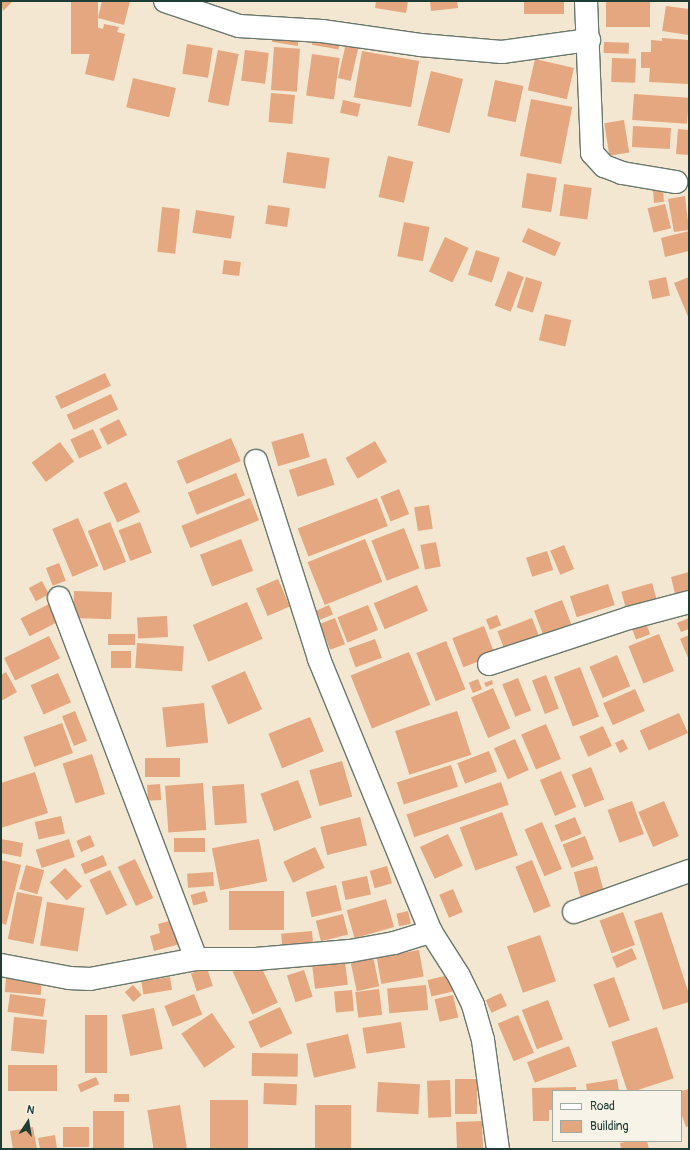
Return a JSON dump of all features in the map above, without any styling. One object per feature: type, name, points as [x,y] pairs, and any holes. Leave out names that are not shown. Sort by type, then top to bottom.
[{"type":"street","points":[[165,1],[239,26],[322,31],[420,45],[502,52],[589,40]]},
{"type":"street","points":[[586,1],[589,40],[592,153],[604,166],[622,173],[676,182]]},
{"type":"street","points":[[256,460],[319,659],[431,932],[459,976],[473,1005],[483,1040],[498,1149]]},
{"type":"street","points":[[59,598],[196,959]]},
{"type":"street","points":[[489,664],[629,618],[689,602]]},
{"type":"street","points":[[574,912],[689,871]]},
{"type":"street","points":[[1,965],[69,978],[90,979],[196,959],[256,959],[350,951],[394,943],[431,932]]},
{"type":"building","points":[[1,1],[13,1],[3,11]]},
{"type":"building","points":[[71,1],[98,1],[98,54],[71,54]]},
{"type":"building","points":[[102,1],[130,1],[124,25],[98,18]]},
{"type":"building","points":[[376,1],[408,1],[406,13],[375,8]]},
{"type":"building","points":[[430,1],[457,1],[458,8],[431,11]]},
{"type":"building","points":[[524,1],[564,1],[564,14],[524,14]]},
{"type":"building","points":[[606,1],[650,1],[650,27],[606,27]]},
{"type":"building","points":[[666,6],[689,9],[689,35],[662,31]]},
{"type":"building","points":[[104,24],[119,27],[117,32],[125,34],[114,81],[85,74],[96,27],[103,29]]},
{"type":"building","points":[[274,29],[300,33],[298,46],[272,42]]},
{"type":"building","points":[[314,33],[341,38],[339,50],[312,45]]},
{"type":"building","points":[[662,38],[689,40],[689,84],[649,82],[650,68],[641,68],[641,52],[651,52],[651,40],[662,41]]},
{"type":"building","points":[[347,39],[360,42],[351,81],[338,78]]},
{"type":"building","points":[[364,40],[387,44],[385,53],[362,49]]},
{"type":"building","points":[[604,42],[629,43],[629,54],[604,53]]},
{"type":"building","points":[[187,44],[213,48],[208,78],[182,74]]},
{"type":"building","points":[[274,47],[300,49],[297,92],[271,90]]},
{"type":"building","points":[[218,50],[239,54],[229,106],[208,102]]},
{"type":"building","points":[[245,50],[269,53],[265,84],[241,81]]},
{"type":"building","points":[[362,51],[419,61],[411,107],[354,97]]},
{"type":"building","points":[[312,54],[340,58],[334,99],[306,96]]},
{"type":"building","points":[[612,58],[636,59],[635,83],[611,82]]},
{"type":"building","points":[[535,59],[574,68],[567,99],[528,90]]},
{"type":"building","points":[[431,71],[463,79],[449,133],[417,125]]},
{"type":"building","points":[[133,78],[176,88],[169,117],[126,107]]},
{"type":"building","points":[[495,80],[523,86],[516,122],[487,116]]},
{"type":"building","points":[[271,93],[295,95],[292,124],[268,122]]},
{"type":"building","points":[[634,94],[689,98],[687,124],[632,120]]},
{"type":"building","points":[[531,99],[572,107],[561,164],[520,156]]},
{"type":"building","points":[[343,100],[361,104],[358,117],[340,113]]},
{"type":"building","points":[[624,120],[629,153],[609,156],[604,123]]},
{"type":"building","points":[[633,126],[671,128],[670,149],[632,147]]},
{"type":"building","points":[[678,129],[689,130],[689,155],[676,154]]},
{"type":"building","points":[[287,152],[330,158],[325,189],[283,183]]},
{"type":"building","points":[[388,156],[413,162],[404,203],[379,197]]},
{"type":"building","points":[[527,173],[557,178],[551,212],[522,208]]},
{"type":"building","points":[[564,184],[592,188],[587,220],[560,216]]},
{"type":"building","points":[[663,189],[664,202],[654,203],[653,190]]},
{"type":"building","points":[[685,196],[689,230],[674,232],[668,199]]},
{"type":"building","points":[[665,204],[671,228],[654,233],[648,208]]},
{"type":"building","points":[[268,205],[290,208],[287,227],[265,224]]},
{"type":"building","points":[[162,207],[180,209],[175,254],[157,252]]},
{"type":"building","points":[[196,210],[235,216],[231,239],[192,233]]},
{"type":"building","points":[[404,222],[430,227],[423,261],[397,256]]},
{"type":"building","points":[[528,228],[561,243],[555,256],[522,242]]},
{"type":"building","points":[[689,231],[689,251],[665,257],[661,238]]},
{"type":"building","points":[[445,237],[469,248],[453,282],[429,271]]},
{"type":"building","points":[[476,250],[500,258],[492,282],[468,275]]},
{"type":"building","points":[[224,260],[241,262],[239,276],[222,274]]},
{"type":"building","points":[[508,271],[524,277],[511,312],[495,306]]},
{"type":"building","points":[[526,277],[542,282],[533,313],[517,308]]},
{"type":"building","points":[[666,277],[670,296],[652,299],[648,281]]},
{"type":"building","points":[[689,277],[689,319],[674,283]]},
{"type":"building","points":[[545,314],[571,320],[565,346],[539,340]]},
{"type":"building","points":[[105,373],[111,386],[61,409],[55,396]]},
{"type":"building","points":[[111,394],[118,409],[74,430],[67,415]]},
{"type":"building","points":[[119,419],[127,435],[108,445],[99,429]]},
{"type":"building","points":[[93,429],[102,448],[79,459],[70,440]]},
{"type":"building","points":[[303,433],[310,457],[278,466],[271,442]]},
{"type":"building","points":[[231,438],[241,461],[186,484],[177,461]]},
{"type":"building","points":[[375,441],[387,462],[358,479],[346,458]]},
{"type":"building","points":[[60,442],[74,461],[46,482],[32,463]]},
{"type":"building","points":[[326,458],[335,485],[298,497],[289,470]]},
{"type":"building","points":[[236,473],[245,495],[197,515],[188,492]]},
{"type":"building","points":[[126,482],[140,512],[117,522],[103,493]]},
{"type":"building","points":[[399,489],[409,514],[391,522],[380,496]]},
{"type":"building","points":[[250,498],[259,520],[190,548],[181,526]]},
{"type":"building","points":[[377,498],[388,526],[308,556],[298,528]]},
{"type":"building","points":[[429,505],[433,529],[418,531],[414,507]]},
{"type":"building","points":[[78,518],[98,566],[73,577],[52,529]]},
{"type":"building","points":[[110,522],[126,562],[104,571],[88,531]]},
{"type":"building","points":[[140,522],[152,553],[130,561],[119,530]]},
{"type":"building","points":[[404,528],[419,568],[387,581],[371,541]]},
{"type":"building","points":[[241,539],[253,571],[212,587],[200,555]]},
{"type":"building","points":[[365,539],[382,582],[325,605],[308,562]]},
{"type":"building","points":[[436,542],[441,567],[425,570],[420,545]]},
{"type":"building","points":[[564,545],[574,569],[560,575],[550,551]]},
{"type":"building","points":[[547,551],[553,570],[532,577],[526,558]]},
{"type":"building","points":[[59,563],[66,581],[53,586],[46,568]]},
{"type":"building","points":[[689,572],[689,599],[677,602],[671,577]]},
{"type":"building","points":[[278,579],[290,607],[268,616],[256,588]]},
{"type":"building","points":[[42,581],[49,594],[36,601],[29,588]]},
{"type":"building","points":[[652,583],[657,601],[626,610],[621,592]]},
{"type":"building","points":[[608,584],[615,605],[577,617],[570,596]]},
{"type":"building","points":[[417,585],[428,611],[385,629],[374,603]]},
{"type":"building","points":[[74,591],[112,592],[111,619],[73,618]]},
{"type":"building","points":[[562,600],[571,624],[543,635],[534,611]]},
{"type":"building","points":[[247,602],[263,639],[208,662],[193,625]]},
{"type":"building","points":[[49,604],[58,622],[30,636],[20,619]]},
{"type":"building","points":[[329,605],[333,614],[320,620],[316,611]]},
{"type":"building","points":[[368,605],[378,630],[348,642],[337,617]]},
{"type":"building","points":[[497,615],[501,625],[490,630],[486,619]]},
{"type":"building","points":[[167,616],[168,637],[138,639],[137,618]]},
{"type":"building","points":[[335,618],[345,644],[330,650],[320,624]]},
{"type":"building","points":[[532,618],[539,636],[504,649],[497,631]]},
{"type":"building","points":[[689,618],[689,629],[681,632],[677,623]]},
{"type":"building","points":[[646,623],[650,634],[636,639],[632,628]]},
{"type":"building","points":[[484,626],[495,655],[463,667],[452,638]]},
{"type":"building","points":[[108,634],[135,634],[135,645],[108,645]]},
{"type":"building","points":[[659,634],[674,671],[643,683],[628,646]]},
{"type":"building","points":[[689,635],[689,660],[680,639]]},
{"type":"building","points":[[49,636],[60,658],[15,680],[4,658]]},
{"type":"building","points":[[375,639],[382,658],[356,667],[349,649]]},
{"type":"building","points":[[446,641],[465,689],[436,701],[416,653]]},
{"type":"building","points":[[137,643],[184,646],[182,671],[135,668]]},
{"type":"building","points":[[111,651],[131,651],[131,668],[111,668]]},
{"type":"building","points":[[409,652],[430,705],[372,728],[351,676]]},
{"type":"building","points":[[617,655],[630,686],[603,698],[589,667]]},
{"type":"building","points":[[580,667],[599,716],[573,727],[554,677]]},
{"type":"building","points":[[245,671],[262,709],[228,724],[211,686]]},
{"type":"building","points":[[6,672],[17,692],[1,701],[1,675]]},
{"type":"building","points":[[58,673],[71,702],[44,714],[31,685]]},
{"type":"building","points":[[546,675],[559,709],[545,714],[532,680]]},
{"type":"building","points":[[518,678],[531,710],[515,717],[502,684]]},
{"type":"building","points":[[478,679],[482,689],[473,693],[469,683]]},
{"type":"building","points":[[492,680],[493,684],[486,687],[484,683]]},
{"type":"building","points":[[493,688],[510,729],[488,738],[471,697]]},
{"type":"building","points":[[635,689],[645,711],[613,725],[603,703]]},
{"type":"building","points":[[204,703],[208,743],[166,747],[162,707]]},
{"type":"building","points":[[75,711],[87,741],[74,746],[62,716]]},
{"type":"building","points":[[457,711],[471,755],[409,775],[395,731]]},
{"type":"building","points":[[679,713],[688,733],[649,751],[640,730]]},
{"type":"building","points":[[310,717],[324,751],[282,768],[268,734]]},
{"type":"building","points":[[62,723],[73,753],[34,767],[23,737]]},
{"type":"building","points":[[546,724],[561,759],[536,770],[521,735]]},
{"type":"building","points":[[603,726],[612,746],[588,757],[579,737]]},
{"type":"building","points":[[515,739],[529,770],[508,779],[494,748]]},
{"type":"building","points":[[623,739],[628,749],[620,753],[615,743]]},
{"type":"building","points":[[489,751],[497,772],[465,784],[457,763]]},
{"type":"building","points":[[92,754],[105,794],[75,804],[63,764]]},
{"type":"building","points":[[145,758],[180,758],[180,777],[145,777]]},
{"type":"building","points":[[342,761],[352,797],[320,806],[309,770]]},
{"type":"building","points":[[451,765],[458,787],[404,804],[397,783]]},
{"type":"building","points":[[591,767],[604,799],[585,807],[572,775]]},
{"type":"building","points":[[561,771],[576,807],[555,816],[540,780]]},
{"type":"building","points":[[35,772],[48,813],[1,828],[1,783]]},
{"type":"building","points":[[298,780],[312,818],[274,831],[260,794]]},
{"type":"building","points":[[501,782],[509,805],[414,837],[406,815]]},
{"type":"building","points":[[203,783],[206,830],[168,833],[165,786]]},
{"type":"building","points":[[160,784],[161,800],[148,801],[147,785]]},
{"type":"building","points":[[244,784],[247,823],[215,825],[212,786]]},
{"type":"building","points":[[632,801],[644,834],[620,843],[608,810]]},
{"type":"building","points":[[664,801],[679,836],[653,847],[638,812]]},
{"type":"building","points":[[502,812],[518,855],[475,871],[460,827]]},
{"type":"building","points":[[61,816],[65,834],[39,840],[35,822]]},
{"type":"building","points":[[360,817],[367,845],[327,855],[320,827]]},
{"type":"building","points":[[575,817],[582,834],[561,842],[555,825]]},
{"type":"building","points":[[542,822],[562,869],[544,876],[525,829]]},
{"type":"building","points":[[448,834],[463,866],[435,879],[420,847]]},
{"type":"building","points":[[90,835],[95,846],[81,852],[76,841]]},
{"type":"building","points":[[585,836],[594,859],[572,868],[563,845]]},
{"type":"building","points":[[174,838],[205,838],[205,852],[174,852]]},
{"type":"building","points":[[1,839],[23,843],[21,857],[1,853]]},
{"type":"building","points":[[69,839],[75,857],[42,868],[36,850]]},
{"type":"building","points":[[259,839],[267,881],[220,890],[212,848]]},
{"type":"building","points":[[315,847],[325,868],[293,883],[283,862]]},
{"type":"building","points":[[103,855],[107,865],[85,874],[81,864]]},
{"type":"building","points":[[135,859],[153,898],[136,906],[118,867]]},
{"type":"building","points":[[1,860],[21,865],[6,925],[1,923]]},
{"type":"building","points":[[532,860],[551,906],[534,913],[515,867]]},
{"type":"building","points":[[26,865],[44,870],[37,894],[19,889]]},
{"type":"building","points":[[387,866],[392,883],[375,888],[370,871]]},
{"type":"building","points":[[597,866],[605,895],[582,901],[574,872]]},
{"type":"building","points":[[65,868],[82,886],[67,901],[50,882]]},
{"type":"building","points":[[110,870],[127,905],[106,915],[89,880]]},
{"type":"building","points":[[213,872],[214,886],[188,888],[187,874]]},
{"type":"building","points":[[367,876],[371,895],[346,900],[342,881]]},
{"type":"building","points":[[336,885],[342,910],[312,917],[306,892]]},
{"type":"building","points":[[453,889],[463,912],[449,918],[439,895]]},
{"type":"building","points":[[205,891],[208,902],[193,906],[191,895]]},
{"type":"building","points":[[229,891],[284,891],[284,930],[229,930]]},
{"type":"building","points":[[17,892],[43,897],[33,944],[8,939]]},
{"type":"building","points":[[386,899],[394,927],[355,938],[347,910]]},
{"type":"building","points":[[47,902],[85,908],[78,951],[40,945]]},
{"type":"building","points":[[408,911],[411,924],[399,926],[396,914]]},
{"type":"building","points":[[623,912],[635,945],[611,953],[600,921]]},
{"type":"building","points":[[662,912],[689,994],[689,1002],[663,1010],[634,921]]},
{"type":"building","points":[[343,914],[348,934],[321,941],[316,921]]},
{"type":"building","points":[[173,920],[180,944],[154,951],[150,936],[160,933],[158,924]]},
{"type":"building","points":[[312,931],[313,942],[282,945],[281,934]]},
{"type":"building","points":[[540,935],[556,981],[523,993],[507,946]]},
{"type":"building","points":[[632,948],[637,959],[617,968],[612,957]]},
{"type":"building","points":[[419,950],[424,977],[381,984],[377,957]]},
{"type":"building","points":[[373,957],[379,986],[357,991],[351,962]]},
{"type":"building","points":[[258,960],[278,1003],[252,1014],[233,972]]},
{"type":"building","points":[[345,962],[348,985],[315,989],[312,966]]},
{"type":"building","points":[[207,968],[213,986],[197,991],[191,973]]},
{"type":"building","points":[[304,970],[313,997],[296,1002],[287,976]]},
{"type":"building","points":[[449,975],[453,992],[431,997],[428,980]]},
{"type":"building","points":[[170,977],[172,990],[143,994],[141,982]]},
{"type":"building","points":[[614,977],[630,1020],[609,1028],[593,985]]},
{"type":"building","points":[[6,978],[42,981],[41,995],[5,992]]},
{"type":"building","points":[[133,985],[142,995],[134,1002],[125,992]]},
{"type":"building","points":[[426,985],[428,1010],[389,1013],[387,988]]},
{"type":"building","points":[[379,989],[382,1015],[358,1018],[355,992]]},
{"type":"building","points":[[352,990],[354,1011],[336,1012],[334,992]]},
{"type":"building","points":[[501,993],[507,1006],[492,1013],[486,1000]]},
{"type":"building","points":[[10,994],[46,999],[43,1017],[7,1012]]},
{"type":"building","points":[[194,994],[202,1014],[173,1026],[164,1006]]},
{"type":"building","points":[[453,995],[458,1017],[440,1022],[434,999]]},
{"type":"building","points":[[548,1000],[563,1039],[537,1049],[522,1010]]},
{"type":"building","points":[[280,1007],[292,1033],[261,1048],[248,1022]]},
{"type":"building","points":[[154,1008],[163,1049],[130,1056],[122,1015]]},
{"type":"building","points":[[212,1013],[235,1047],[204,1068],[181,1034]]},
{"type":"building","points":[[85,1015],[107,1015],[107,1073],[85,1073]]},
{"type":"building","points":[[518,1015],[534,1053],[514,1061],[498,1024]]},
{"type":"building","points":[[14,1017],[47,1020],[44,1054],[11,1051]]},
{"type":"building","points":[[401,1022],[405,1048],[367,1054],[362,1028]]},
{"type":"building","points":[[657,1027],[674,1078],[638,1090],[627,1090],[611,1042]]},
{"type":"building","points":[[348,1034],[356,1068],[314,1078],[306,1044]]},
{"type":"building","points":[[569,1046],[577,1067],[535,1083],[527,1062]]},
{"type":"building","points":[[252,1053],[298,1054],[298,1077],[252,1076]]},
{"type":"building","points":[[8,1065],[57,1065],[57,1091],[8,1091]]},
{"type":"building","points":[[96,1077],[99,1084],[81,1092],[78,1085]]},
{"type":"building","points":[[455,1079],[477,1079],[477,1114],[455,1114]]},
{"type":"building","points":[[617,1079],[619,1090],[587,1090],[586,1084]]},
{"type":"building","points":[[450,1080],[451,1117],[428,1118],[427,1081]]},
{"type":"building","points":[[378,1082],[420,1084],[418,1114],[376,1112]]},
{"type":"building","points":[[264,1083],[297,1084],[296,1105],[263,1104]]},
{"type":"building","points":[[576,1087],[576,1090],[552,1090],[552,1110],[549,1110],[549,1121],[533,1121],[532,1088]]},
{"type":"building","points":[[689,1089],[689,1126],[686,1127],[682,1116],[682,1091]]},
{"type":"building","points":[[114,1094],[129,1094],[129,1102],[114,1102]]},
{"type":"building","points":[[210,1100],[248,1100],[248,1149],[210,1149]]},
{"type":"building","points":[[180,1105],[187,1149],[154,1149],[147,1110]]},
{"type":"building","points":[[315,1105],[351,1105],[351,1149],[315,1149]]},
{"type":"building","points":[[93,1111],[124,1111],[124,1149],[93,1149]]},
{"type":"building","points":[[482,1121],[483,1149],[457,1149],[456,1122]]},
{"type":"building","points":[[33,1127],[37,1149],[13,1149],[10,1131]]},
{"type":"building","points":[[63,1127],[89,1127],[89,1147],[63,1147]]},
{"type":"building","points":[[55,1135],[57,1149],[40,1149],[38,1138]]},
{"type":"building","points":[[647,1142],[649,1149],[621,1149],[620,1143]]}]
